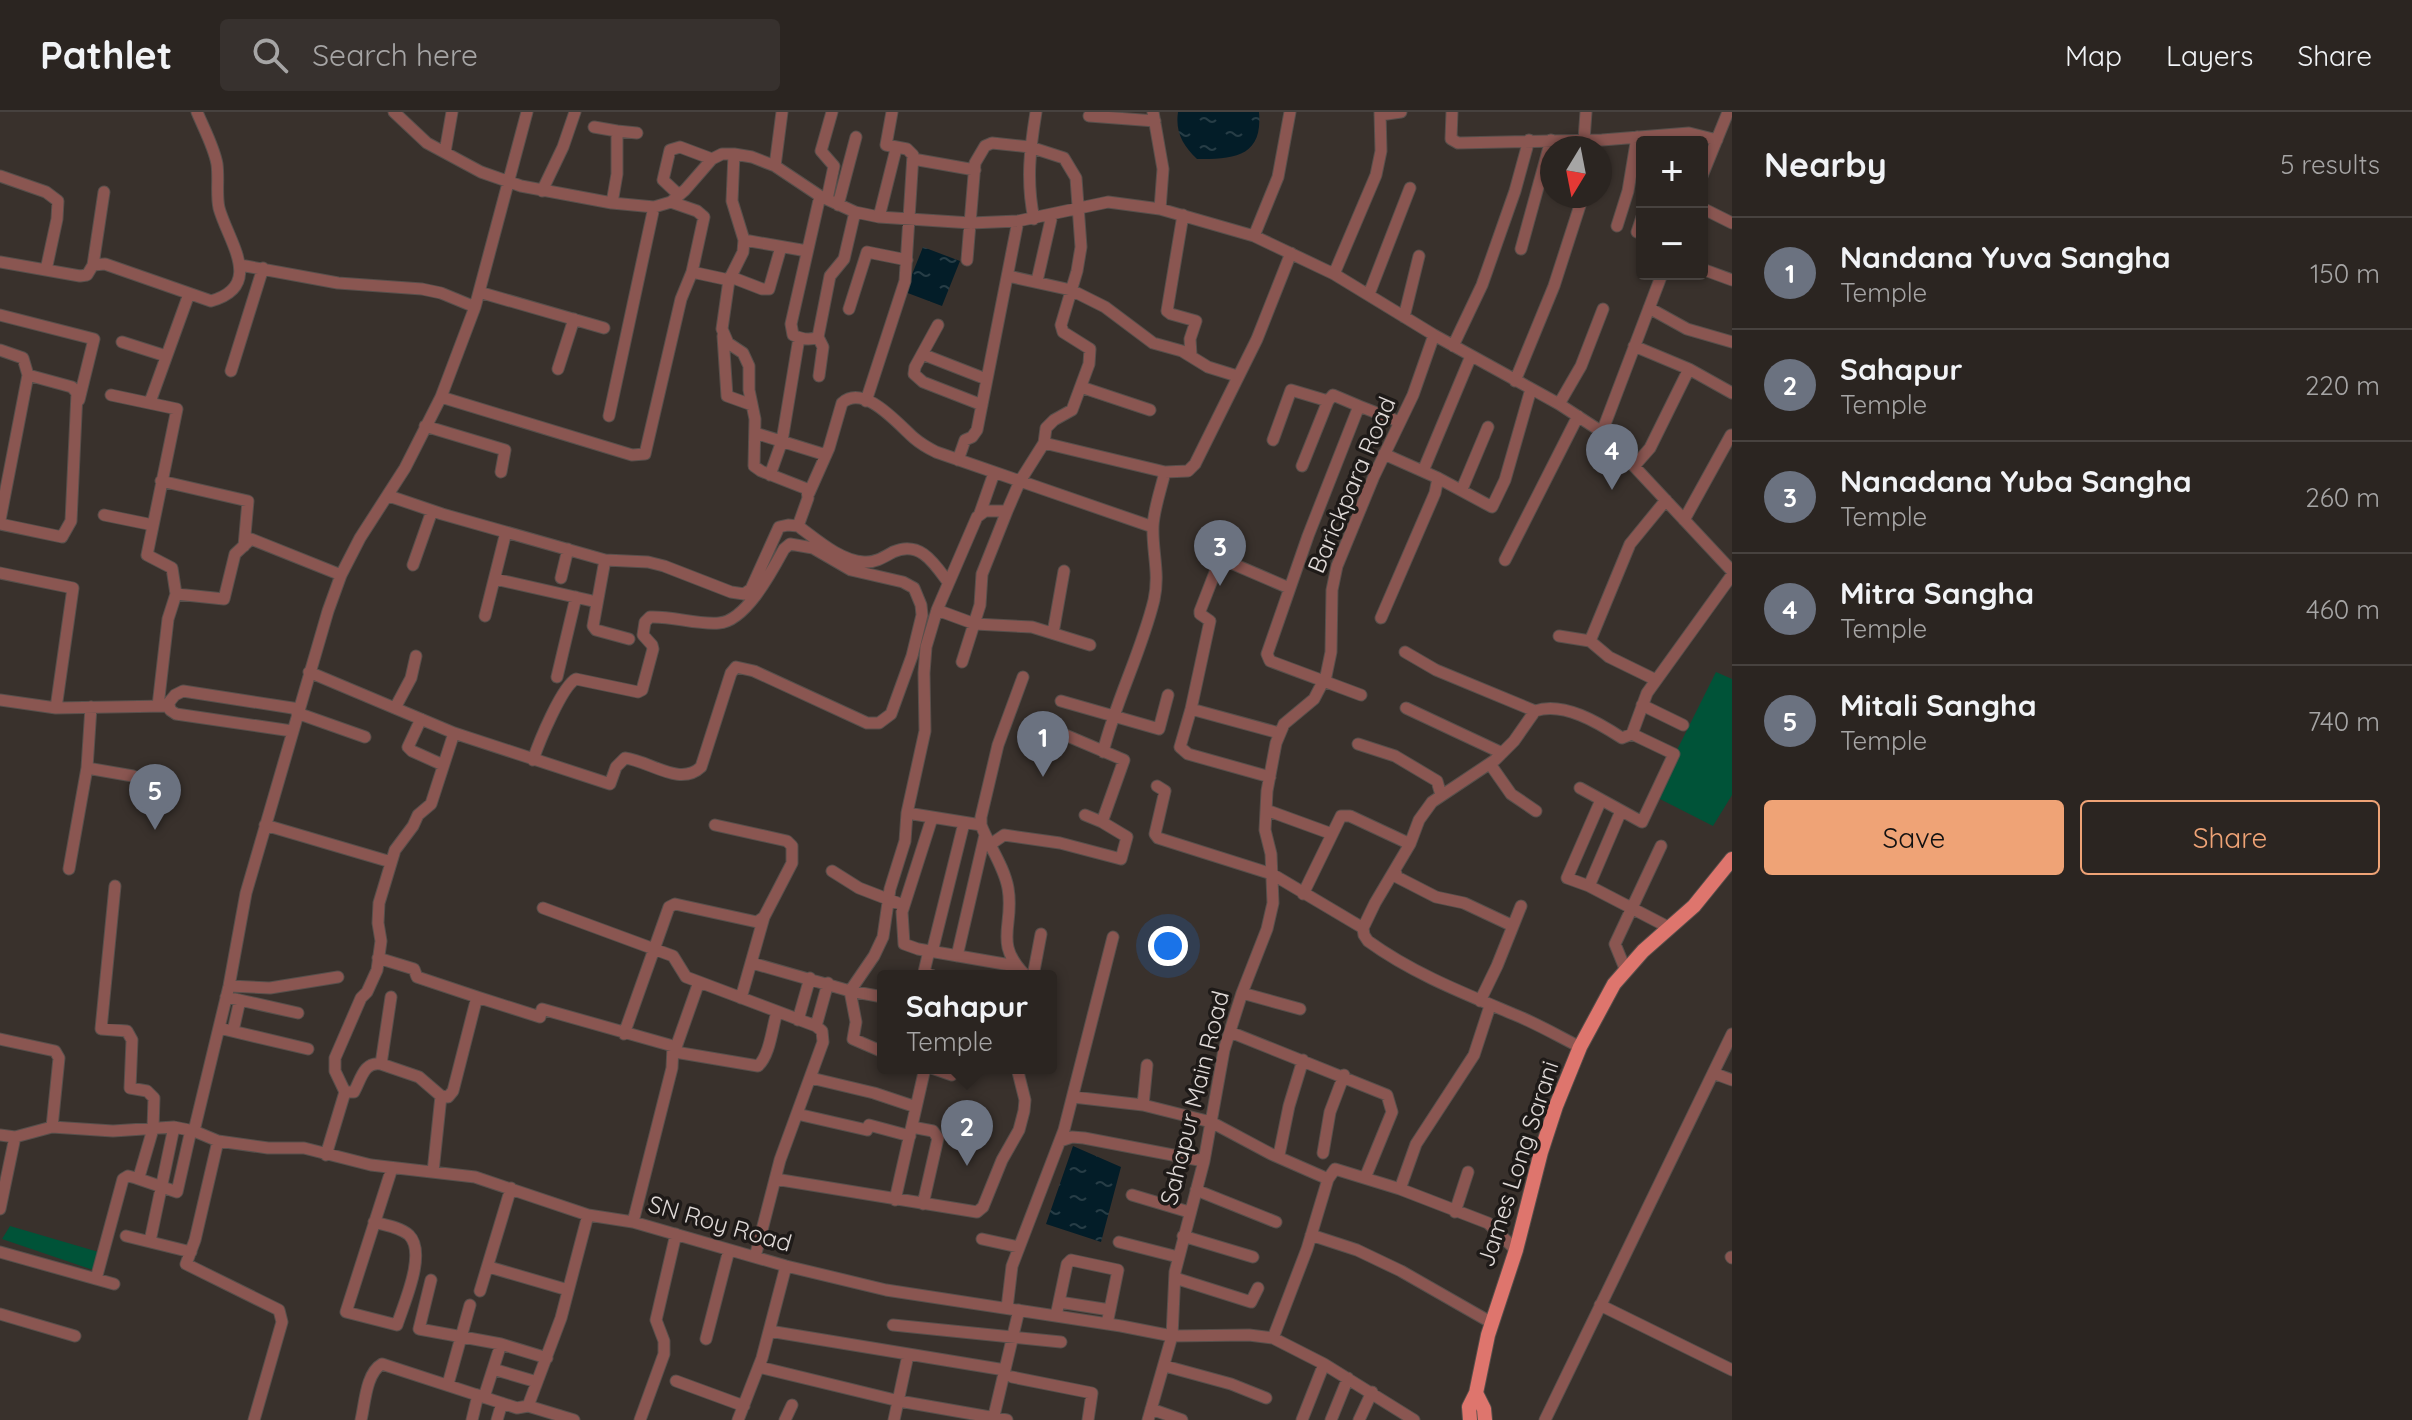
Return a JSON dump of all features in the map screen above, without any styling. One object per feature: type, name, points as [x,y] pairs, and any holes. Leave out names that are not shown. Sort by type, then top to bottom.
[{"type":"main road","name":"James Long Sarani","points":[[1470,1420],[1469,1407],[1476,1393],[1492,1323],[1516,1250],[1541,1152],[1580,1047],[1614,984],[1668,927],[1694,906],[1732,859]]},
{"type":"main road","points":[[1476,1393],[1484,1409],[1485,1420]]},
{"type":"street","points":[[93,265],[105,264],[211,301],[232,292],[238,284],[240,265],[220,211],[214,154],[197,112]]},
{"type":"street","points":[[394,112],[427,143],[481,172],[542,191],[654,207],[675,198],[712,159],[722,154],[734,154],[775,166],[828,200],[855,212],[879,217],[971,223],[1018,221],[1108,202],[1160,209],[1254,236],[1334,274],[1602,432],[1732,573],[1656,680],[1642,705],[1632,734]]},
{"type":"street","points":[[445,152],[452,112]]},
{"type":"street","points":[[96,1279],[123,1179],[128,1176],[173,1192],[180,1190],[228,991],[246,893],[309,672],[341,575],[360,538],[389,496],[441,397],[475,307],[527,112]]},
{"type":"street","points":[[542,191],[563,147],[575,112]]},
{"type":"street","points":[[775,166],[782,112]]},
{"type":"street","points":[[828,200],[834,166],[821,151],[832,112]]},
{"type":"street","points":[[866,401],[902,295],[907,260],[913,159],[911,152],[886,145],[892,112]]},
{"type":"street","points":[[1034,219],[1028,182],[1036,112]]},
{"type":"street","points":[[1254,236],[1278,177],[1290,112]]},
{"type":"street","points":[[1334,274],[1376,175],[1381,151],[1380,114],[1401,112]]},
{"type":"street","points":[[1452,112],[1450,134],[1454,142],[1540,140]]},
{"type":"street","points":[[1584,136],[1586,112]]},
{"type":"street","points":[[1708,162],[1728,112]]},
{"type":"street","points":[[1089,116],[1154,116],[1163,169],[1160,209]]},
{"type":"street","points":[[594,127],[637,133]]},
{"type":"street","points":[[612,203],[617,174],[617,131]]},
{"type":"street","points":[[1676,136],[1693,133],[1703,136]]},
{"type":"street","points":[[818,337],[799,338],[793,335],[791,324],[807,251],[856,137]]},
{"type":"street","points":[[1612,142],[1636,137]]},
{"type":"street","points":[[1708,137],[1717,140]]},
{"type":"street","points":[[1453,346],[1487,272],[1529,140]]},
{"type":"street","points":[[962,662],[975,624],[982,574],[1007,511],[1020,481],[1044,443],[1046,428],[1072,410],[1089,364],[1090,349],[1063,332],[1061,325],[1080,258],[1076,178],[1071,166],[1057,154],[1030,147],[992,143],[978,154],[967,260]]},
{"type":"street","points":[[1617,226],[1628,191],[1636,143]]},
{"type":"street","points":[[441,397],[632,455],[645,454],[681,299],[692,272],[704,217],[675,198],[663,180],[670,150],[680,147],[712,159]]},
{"type":"street","points":[[879,217],[896,149]]},
{"type":"street","points":[[734,154],[732,201],[744,240],[743,252],[730,279],[723,335],[727,396],[752,405]]},
{"type":"street","points":[[913,159],[975,170]]},
{"type":"street","points":[[0,176],[46,192],[58,201],[46,270]]},
{"type":"street","points":[[1521,249],[1540,180]]},
{"type":"street","points":[[1369,294],[1410,188]]},
{"type":"street","points":[[0,262],[87,275],[93,265],[104,192]]},
{"type":"street","points":[[609,416],[654,207]]},
{"type":"street","points":[[1515,381],[1554,286],[1579,208]]},
{"type":"street","points":[[1708,211],[1732,223]]},
{"type":"street","points":[[819,376],[823,347],[818,337],[830,276],[844,259],[855,212]]},
{"type":"street","points":[[1037,281],[1052,215]]},
{"type":"street","points":[[1183,215],[1167,311],[1196,321],[1190,339],[1191,355]]},
{"type":"street","points":[[958,460],[965,440],[976,434],[1018,221]]},
{"type":"street","points":[[744,240],[807,251]]},
{"type":"street","points":[[692,272],[769,289],[781,247]]},
{"type":"street","points":[[849,309],[867,252],[907,260]]},
{"type":"street","points":[[1044,443],[1170,473],[1191,470],[1263,325],[1291,253]]},
{"type":"street","points":[[1404,317],[1419,256]]},
{"type":"street","points":[[240,265],[338,283],[422,289],[475,307]]},
{"type":"street","points":[[231,371],[263,268]]},
{"type":"street","points":[[1708,271],[1732,280]]},
{"type":"street","points":[[1008,276],[1071,290],[1105,307],[1153,343],[1191,355],[1208,367],[1237,376]]},
{"type":"street","points":[[1602,432],[1660,280]]},
{"type":"street","points":[[479,292],[604,328]]},
{"type":"street","points":[[150,402],[189,294]]},
{"type":"street","points":[[1649,308],[1687,329],[1732,342]]},
{"type":"street","points":[[1559,404],[1581,366],[1603,309]]},
{"type":"street","points":[[0,315],[94,339],[78,401]]},
{"type":"street","points":[[558,369],[574,319]]},
{"type":"street","points":[[938,325],[915,367],[917,378],[982,405]]},
{"type":"street","points":[[723,335],[747,359],[755,433],[754,466],[802,486],[809,493]]},
{"type":"street","name":"Barickpara Road","points":[[1324,681],[1329,665],[1332,590],[1337,566],[1384,454],[1413,395],[1434,335]]},
{"type":"street","points":[[770,475],[782,441],[799,338]]},
{"type":"street","points":[[122,342],[166,356]]},
{"type":"street","points":[[1634,346],[1689,369],[1732,393]]},
{"type":"street","points":[[0,350],[23,358],[28,375],[0,522],[62,537],[71,521],[77,393],[72,387],[28,375]]},
{"type":"street","points":[[922,354],[986,379]]},
{"type":"street","points":[[1423,471],[1471,356]]},
{"type":"street","points":[[1635,465],[1650,448],[1689,369]]},
{"type":"street","points":[[1081,387],[1150,410]]},
{"type":"street","points":[[1384,454],[1462,489],[1492,507],[1505,480],[1531,389]]},
{"type":"street","points":[[1273,440],[1291,390],[1328,401]]},
{"type":"street","points":[[111,395],[177,409],[147,555],[172,568],[176,594],[168,619],[164,705]]},
{"type":"street","points":[[1302,466],[1333,395],[1400,422]]},
{"type":"street","points":[[798,526],[826,455],[842,403],[853,398],[888,412],[925,446],[1153,527]]},
{"type":"street","points":[[1359,406],[1270,640],[1267,658],[1361,695]]},
{"type":"street","points":[[1505,560],[1578,416]]},
{"type":"street","points":[[425,426],[505,450],[501,472]]},
{"type":"street","points":[[1462,489],[1488,427]]},
{"type":"street","points":[[755,433],[826,455]]},
{"type":"street","points":[[1684,520],[1731,435]]},
{"type":"street","points":[[1103,752],[1112,717],[1138,656],[1153,600],[1157,562],[1153,527],[1165,472]]},
{"type":"street","points":[[877,1049],[853,1039],[856,1022],[850,991],[879,947],[905,841],[907,813],[925,731],[924,656],[937,610],[980,513],[994,473]]},
{"type":"street","points":[[1381,618],[1435,493],[1438,478]]},
{"type":"street","points":[[161,481],[248,501],[244,546]]},
{"type":"street","points":[[389,496],[605,560],[664,566],[731,592],[744,594],[751,589],[779,527],[798,526],[845,558],[863,562],[878,560],[897,550],[909,548],[919,551],[929,557],[948,582]]},
{"type":"street","points":[[1590,641],[1630,544],[1666,500]]},
{"type":"street","points":[[413,565],[432,511]]},
{"type":"street","points":[[980,513],[1007,511]]},
{"type":"street","points":[[104,515],[153,525]]},
{"type":"street","points":[[485,616],[506,532]]},
{"type":"street","points":[[176,594],[224,599],[235,554],[251,539],[341,575]]},
{"type":"street","points":[[309,672],[454,733],[533,760],[610,784],[616,767],[625,758],[682,776],[693,774],[704,760],[731,673],[736,667],[754,671],[867,723],[879,723],[891,714],[912,656],[922,615],[914,588],[903,582],[851,570],[813,548],[790,544],[753,601],[732,619],[713,623],[650,617],[645,622],[643,635],[653,649],[642,690],[638,692],[576,679],[568,684],[556,711],[545,724],[533,760]]},
{"type":"street","points":[[561,578],[568,549]]},
{"type":"street","points":[[605,560],[593,626],[596,630],[629,639]]},
{"type":"street","points":[[1270,777],[1183,752],[1180,747],[1210,621],[1200,611],[1219,562],[1224,560],[1289,588]]},
{"type":"street","points":[[1053,633],[1064,571]]},
{"type":"street","points":[[0,573],[73,588],[56,708]]},
{"type":"street","points":[[495,579],[597,602]]},
{"type":"street","points":[[557,677],[576,597]]},
{"type":"street","points":[[937,610],[975,624],[1011,624],[1090,645]]},
{"type":"street","points":[[1559,636],[1590,641],[1609,657],[1656,680]]},
{"type":"street","points":[[1405,652],[1436,670],[1535,711],[1553,707],[1593,721],[1622,738],[1632,734],[1674,754],[1642,822],[1580,788]]},
{"type":"street","points":[[395,708],[411,678],[416,656]]},
{"type":"street","points":[[1020,970],[1007,948],[1008,889],[986,835],[983,805],[998,745],[1023,677]]},
{"type":"street","points":[[1272,874],[1265,830],[1270,777],[1279,733],[1290,718],[1314,699],[1324,681]]},
{"type":"street","points":[[0,700],[56,708],[164,705],[183,691],[298,711],[365,737]]},
{"type":"street","points":[[1061,701],[1159,729],[1168,695]]},
{"type":"street","points":[[164,705],[176,714],[292,731]]},
{"type":"street","points":[[1642,705],[1683,725]]},
{"type":"street","points":[[69,869],[87,768],[91,707]]},
{"type":"street","points":[[1406,708],[1502,753]]},
{"type":"street","points":[[1191,709],[1279,733]]},
{"type":"street","points":[[1535,711],[1502,753],[1441,795],[1419,820],[1410,844],[1363,928],[1364,935],[1376,947],[1410,968],[1580,1047]]},
{"type":"street","points":[[421,719],[408,747],[443,765]]},
{"type":"street","points":[[326,1155],[345,1092],[335,1071],[335,1058],[374,976],[381,941],[378,913],[391,862],[398,844],[418,815],[431,804],[454,733]]},
{"type":"street","points":[[1063,734],[1124,760],[1102,822]]},
{"type":"street","points":[[1358,744],[1395,756],[1437,781],[1441,795]]},
{"type":"street","points":[[1490,764],[1511,794],[1536,811]]},
{"type":"street","points":[[87,768],[133,776]]},
{"type":"street","points":[[1157,786],[1165,791],[1155,834],[1158,838],[1272,874],[1363,928]]},
{"type":"street","points":[[1601,800],[1567,878],[1589,886],[1668,927]]},
{"type":"street","points":[[1266,810],[1332,834]]},
{"type":"street","points":[[1589,886],[1621,811]]},
{"type":"street","points":[[907,813],[964,823],[986,835],[1060,843],[1121,859],[1127,837],[1085,815]]},
{"type":"street","points":[[1303,894],[1341,816],[1347,815],[1410,844]]},
{"type":"street","points":[[932,818],[917,872],[903,905],[904,944],[1016,966]]},
{"type":"street","points":[[925,970],[964,823]]},
{"type":"street","points":[[265,825],[391,862]]},
{"type":"street","points":[[715,825],[787,841],[792,846],[792,863],[764,917],[741,998]]},
{"type":"street","points":[[957,956],[986,835]]},
{"type":"street","points":[[1626,971],[1615,944],[1661,846]]},
{"type":"street","points":[[1395,870],[1397,877],[1436,897],[1464,903],[1513,926]]},
{"type":"street","points":[[832,871],[859,888],[903,905]]},
{"type":"street","name":"Sahapur Main Road","points":[[1150,1414],[1172,1336],[1178,1257],[1204,1161],[1224,1050],[1267,929],[1273,903],[1272,874]]},
{"type":"street","points":[[115,886],[101,1029],[127,1031],[132,1040],[130,1088],[147,1091],[154,1098],[153,1129],[141,1173],[136,1178]]},
{"type":"street","points":[[624,1034],[669,907],[675,904],[757,922],[764,917]]},
{"type":"street","points":[[1400,1189],[1416,1144],[1474,1055],[1485,1004],[1521,906]]},
{"type":"street","points":[[543,908],[673,956],[682,974],[816,1026],[824,1036],[775,1179],[755,1257]]},
{"type":"street","points":[[1034,970],[1041,934]]},
{"type":"street","points":[[994,1418],[1008,1374],[1013,1336],[1012,1266],[1060,1141],[1113,937]]},
{"type":"street","points":[[378,958],[414,969],[417,977],[540,1017],[542,1009],[673,1046],[674,1055]]},
{"type":"street","points":[[752,963],[877,996]]},
{"type":"street","points":[[228,991],[338,977]]},
{"type":"street","points":[[798,1020],[810,978]]},
{"type":"street","points":[[633,1222],[674,1055],[699,982]]},
{"type":"street","points":[[816,1026],[828,983]]},
{"type":"street","points":[[228,991],[240,1000],[298,1013]]},
{"type":"street","points":[[1242,993],[1300,1009]]},
{"type":"street","points":[[381,1064],[391,997]]},
{"type":"street","points":[[345,1092],[354,1092],[367,1066],[373,1063],[419,1077],[441,1096],[448,1097],[453,1091],[477,997]]},
{"type":"street","points":[[233,1031],[240,1000]]},
{"type":"street","points":[[674,1055],[758,1066],[763,1063],[777,1012]]},
{"type":"street","points":[[219,1028],[308,1049]]},
{"type":"street","points":[[1230,1032],[1344,1075],[1387,1095],[1392,1108],[1365,1178]]},
{"type":"street","points":[[1545,1420],[1732,1034]]},
{"type":"street","points":[[0,1039],[55,1051],[59,1058],[52,1127]]},
{"type":"street","points":[[1279,1155],[1303,1060]]},
{"type":"street","points":[[1143,1105],[1147,1065]]},
{"type":"street","points":[[1713,1073],[1732,1080]]},
{"type":"street","points":[[895,1200],[924,1074]]},
{"type":"street","points":[[775,1179],[977,1212],[983,1207],[1002,1160],[1019,1130],[1025,1100],[1018,1074]]},
{"type":"street","points":[[1323,1153],[1330,1112],[1344,1075]]},
{"type":"street","points":[[811,1078],[916,1107]]},
{"type":"street","points":[[433,1172],[441,1096]]},
{"type":"street","points":[[1073,1097],[1143,1105],[1211,1122],[1328,1179]]},
{"type":"street","points":[[797,1114],[867,1130],[869,1125],[933,1131],[938,1138],[923,1204]]},
{"type":"street","name":"SN Roy Road","points":[[0,1135],[15,1137],[52,1127],[113,1131],[174,1127],[218,1141],[268,1148],[304,1148],[392,1168],[475,1177],[588,1215],[633,1222],[786,1266],[886,1290],[1172,1336],[1249,1335],[1273,1338],[1372,1392],[1413,1420]]},
{"type":"street","points":[[150,1241],[174,1127]]},
{"type":"street","points":[[0,1209],[15,1137]]},
{"type":"street","points":[[1060,1141],[1072,1137],[1084,1138],[1204,1161]]},
{"type":"street","points":[[218,1141],[186,1264],[279,1310],[282,1322],[254,1420]]},
{"type":"street","points":[[374,1222],[400,1229],[410,1236],[416,1246],[415,1267],[397,1325],[346,1312],[374,1222],[392,1168]]},
{"type":"street","points":[[1273,1338],[1332,1171],[1339,1169],[1400,1189],[1488,1223],[1516,1250]]},
{"type":"street","points":[[1455,1212],[1468,1172]]},
{"type":"street","points":[[480,1291],[511,1188]]},
{"type":"street","points":[[1196,1190],[1276,1222]]},
{"type":"street","points":[[1132,1195],[1189,1212]]},
{"type":"street","points":[[528,1406],[547,1358],[588,1215]]},
{"type":"street","points":[[640,1420],[664,1354],[664,1341],[656,1320],[676,1234]]},
{"type":"street","points":[[1311,1235],[1357,1250],[1401,1271],[1492,1323]]},
{"type":"street","points":[[126,1236],[191,1252]]},
{"type":"street","points":[[1183,1236],[1253,1257]]},
{"type":"street","points":[[982,1239],[1018,1247]]},
{"type":"street","points":[[1119,1242],[1178,1257]]},
{"type":"street","points":[[706,1339],[729,1250]]},
{"type":"street","points":[[0,1252],[114,1284]]},
{"type":"street","points":[[1056,1316],[1067,1264],[1071,1260],[1117,1269],[1107,1324]]},
{"type":"street","points":[[738,1420],[759,1367],[786,1266]]},
{"type":"street","points":[[489,1267],[568,1290]]},
{"type":"street","points":[[1175,1278],[1251,1302],[1258,1288]]},
{"type":"street","points":[[431,1280],[419,1329],[501,1344],[547,1358]]},
{"type":"street","points":[[1059,1302],[1110,1310]]},
{"type":"street","points":[[448,1384],[470,1305]]},
{"type":"street","points":[[1600,1305],[1732,1370]]},
{"type":"street","points":[[1081,1319],[1083,1306]]},
{"type":"street","points":[[0,1314],[75,1336]]},
{"type":"street","points":[[893,1325],[1061,1342]]},
{"type":"street","points":[[769,1331],[1008,1374],[1092,1393],[1088,1420]]},
{"type":"street","points":[[472,1420],[501,1344]]},
{"type":"street","points":[[894,1420],[908,1355]]},
{"type":"street","points":[[361,1420],[371,1377],[375,1368],[382,1364],[517,1408],[528,1406],[574,1420]]},
{"type":"street","points":[[1302,1420],[1324,1364]]},
{"type":"street","points":[[1165,1366],[1231,1384],[1266,1398]]},
{"type":"street","points":[[759,1367],[899,1401],[1007,1420]]},
{"type":"street","points":[[493,1369],[537,1382]]},
{"type":"street","points":[[1331,1420],[1348,1378]]},
{"type":"street","points":[[676,1381],[744,1406]]},
{"type":"street","points":[[1359,1420],[1372,1392]]},
{"type":"street","points":[[497,1420],[502,1403]]},
{"type":"street","points":[[785,1420],[792,1405]]},
{"type":"street","points":[[1150,1414],[1182,1420]]},
{"type":"green space","points":[[1716,672],[1732,679],[1732,795],[1713,826],[1654,796]]},
{"type":"green space","points":[[10,1226],[102,1253],[96,1271],[2,1239]]},
{"type":"water","points":[[1178,112],[1259,112],[1259,127],[1251,147],[1243,152],[1223,158],[1197,159],[1181,138]]},
{"type":"water","points":[[923,247],[960,261],[942,306],[905,292]]},
{"type":"water","points":[[1073,1146],[1121,1167],[1101,1242],[1046,1224]]},
{"type":"place","name":"Mitra Sangha","points":[[1612,490]]},
{"type":"place","name":"Nanadana Yuba Sangha","points":[[1220,586]]},
{"type":"place","name":"Nandana Yuva Sangha","points":[[1043,777]]},
{"type":"place","name":"Mitali Sangha","points":[[155,830]]},
{"type":"place","name":"Sahapur","points":[[967,1166]]}]
